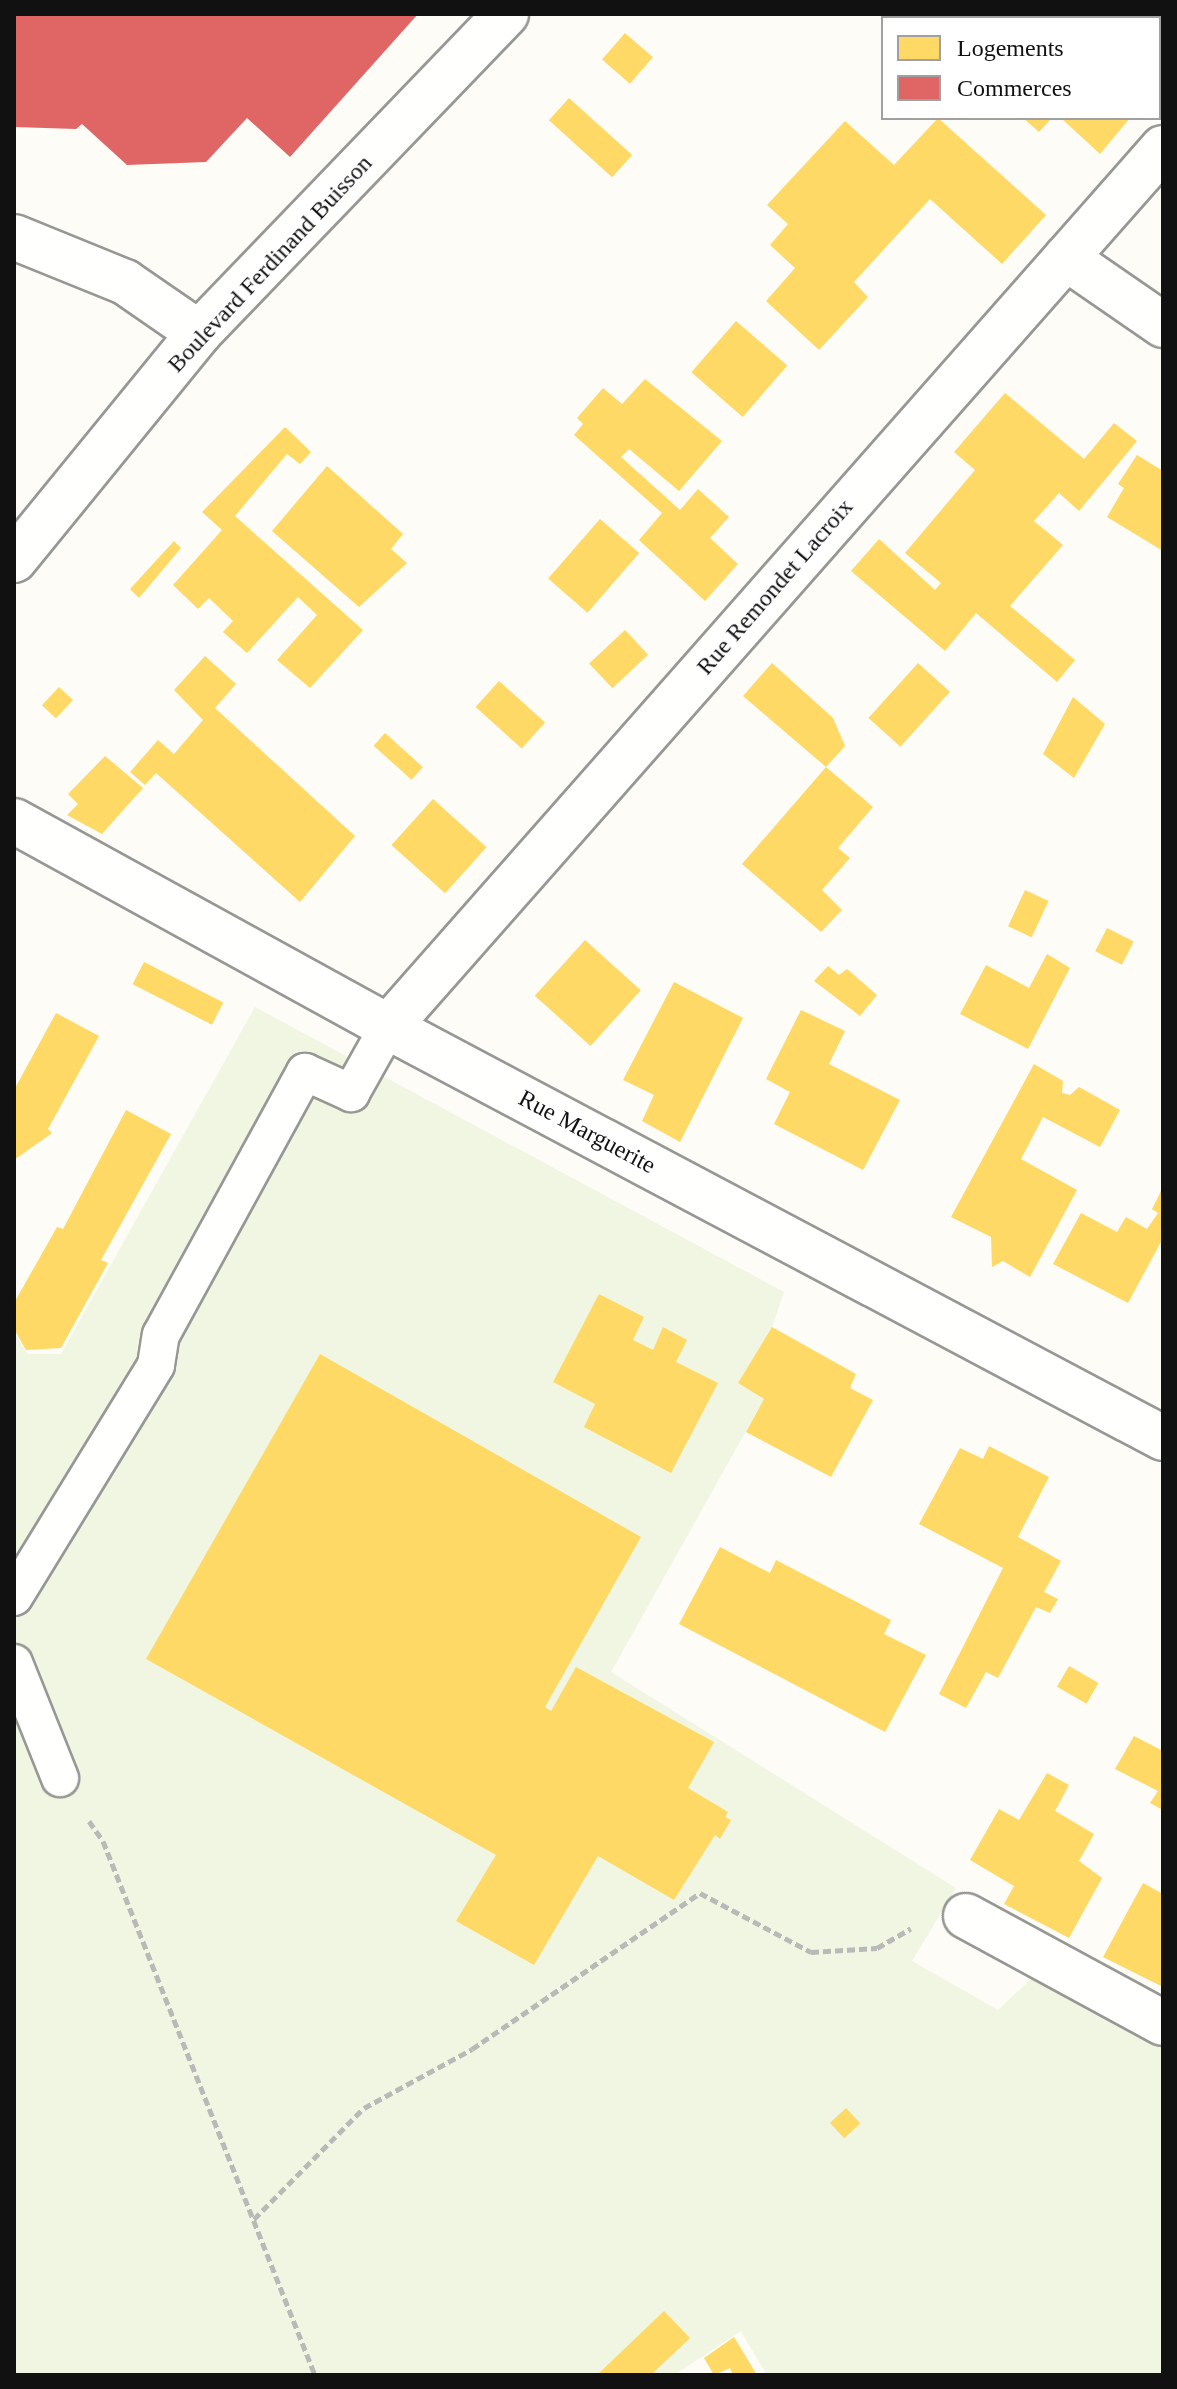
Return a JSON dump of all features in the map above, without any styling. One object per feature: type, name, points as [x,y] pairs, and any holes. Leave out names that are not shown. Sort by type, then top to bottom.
[{"type":"street","name":"Boulevard Ferdinand Buisson","points":[[14,560],[199,333],[506,14]]},
{"type":"street","name":"Rue Remondet Lacroix","points":[[388,1027],[1163,148]]},
{"type":"street","points":[[14,237],[125,282],[199,333]]},
{"type":"street","points":[[1066,258],[1163,325]]},
{"type":"street","name":"Rue Marguerite","points":[[14,821],[388,1027],[1163,1438]]},
{"type":"street","points":[[966,1916],[1163,2023]]},
{"type":"lane","points":[[14,1597],[156,1365],[161,1335],[305,1072],[351,1093],[388,1027]]},
{"type":"lane","points":[[14,1663],[60,1778]]},
{"type":"path","points":[[60,1778],[103,1841],[315,2375]]},
{"type":"path","points":[[254,2219],[364,2108],[472,2049],[700,1893],[811,1952],[877,1948],[921,1922],[966,1916]]},
{"type":"green space","points":[[255,1007],[784,1292],[772,1327],[738,1383],[764,1399],[611,1672],[956,1888],[912,1961],[998,2010],[1034,1976],[1163,2047],[1163,2375],[767,2375],[741,2331],[674,2375],[14,2375],[14,1333],[28,1354],[61,1354]]},
{"type":"building: Logements","points":[[1040,14],[1120,14],[1118,16]]},
{"type":"building: Logements","points":[[625,33],[653,57],[630,84],[602,59]]},
{"type":"building: Logements","points":[[569,98],[632,155],[612,177],[549,120]]},
{"type":"building: Logements","points":[[936,120],[940,120],[1046,215],[1002,264],[930,199],[854,282],[868,297],[819,350],[766,301],[795,268],[770,245],[788,224],[767,205],[845,121],[894,165]]},
{"type":"building: Logements","points":[[1025,120],[1050,120],[1039,132]]},
{"type":"building: Logements","points":[[1063,120],[1128,120],[1100,154]]},
{"type":"building: Logements","points":[[736,321],[787,366],[743,417],[691,372]]},
{"type":"building: Logements","points":[[645,379],[722,441],[679,491],[629,449],[621,457],[680,510],[698,489],[729,517],[710,538],[738,564],[705,601],[639,540],[662,513],[574,435],[583,424],[577,418],[603,388],[622,404]]},
{"type":"building: Logements","points":[[1005,393],[1084,459],[1114,423],[1137,441],[1079,511],[1059,493],[1034,521],[1063,545],[1010,606],[1075,660],[1057,682],[976,613],[945,651],[851,571],[879,539],[935,590],[941,583],[905,553],[975,470],[954,452]]},
{"type":"building: Logements","points":[[285,427],[311,452],[300,464],[287,454],[235,516],[363,630],[310,688],[277,660],[317,615],[298,597],[247,653],[223,632],[233,621],[209,598],[198,609],[173,585],[222,530],[202,512]]},
{"type":"building: Logements","points":[[1137,455],[1163,471],[1163,551],[1107,517],[1124,488],[1118,484]]},
{"type":"building: Logements","points":[[327,466],[403,534],[391,549],[407,563],[359,607],[272,531]]},
{"type":"building: Logements","points":[[600,519],[639,553],[587,613],[548,579]]},
{"type":"building: Logements","points":[[174,541],[181,548],[139,598],[130,589]]},
{"type":"building: Logements","points":[[625,630],[648,655],[612,688],[589,663]]},
{"type":"building: Logements","points":[[205,656],[236,684],[215,708],[355,836],[300,902],[156,773],[145,785],[130,772],[158,740],[174,754],[203,720],[174,690]]},
{"type":"building: Logements","points":[[772,663],[833,718],[845,746],[826,767],[743,696]]},
{"type":"building: Logements","points":[[918,663],[950,692],[900,747],[868,718]]},
{"type":"building: Logements","points":[[499,681],[545,722],[522,748],[476,707]]},
{"type":"building: Logements","points":[[59,687],[73,700],[56,718],[42,705]]},
{"type":"building: Logements","points":[[1073,697],[1105,724],[1074,778],[1043,754]]},
{"type":"building: Logements","points":[[385,733],[423,767],[412,780],[374,746]]},
{"type":"building: Logements","points":[[105,756],[143,788],[102,834],[67,815],[78,804],[68,794]]},
{"type":"building: Logements","points":[[826,767],[873,807],[838,848],[850,858],[822,890],[842,910],[821,932],[742,864]]},
{"type":"building: Logements","points":[[433,799],[487,847],[445,893],[392,845]]},
{"type":"building: Logements","points":[[1025,890],[1049,901],[1032,937],[1008,926]]},
{"type":"building: Logements","points":[[1107,928],[1134,942],[1122,965],[1095,951]]},
{"type":"building: Logements","points":[[585,940],[641,990],[591,1046],[535,996]]},
{"type":"building: Logements","points":[[1047,954],[1070,968],[1028,1049],[960,1014],[986,965],[1029,988]]},
{"type":"building: Logements","points":[[144,962],[223,1002],[212,1025],[133,984]]},
{"type":"building: Logements","points":[[828,966],[839,975],[847,969],[877,995],[860,1016],[814,981]]},
{"type":"building: Logements","points":[[674,982],[743,1018],[680,1142],[642,1121],[654,1095],[623,1080]]},
{"type":"building: Logements","points":[[801,1010],[845,1031],[829,1064],[900,1100],[863,1170],[774,1124],[790,1092],[766,1079]]},
{"type":"building: Logements","points":[[56,1013],[99,1036],[48,1129],[52,1133],[14,1160],[14,1090]]},
{"type":"building: Logements","points":[[1034,1064],[1063,1081],[1062,1093],[1070,1095],[1079,1087],[1120,1110],[1100,1147],[1043,1117],[1021,1159],[1077,1190],[1030,1277],[1003,1261],[992,1267],[991,1237],[951,1217]]},
{"type":"building: Logements","points":[[126,1110],[171,1134],[101,1260],[108,1263],[61,1348],[26,1350],[14,1329],[14,1303],[57,1227],[63,1229]]},
{"type":"building: Logements","points":[[1163,1187],[1163,1238],[1128,1303],[1053,1264],[1081,1213],[1117,1232],[1126,1217],[1147,1229],[1158,1213],[1152,1209]]},
{"type":"building: Logements","points":[[599,1294],[644,1317],[633,1340],[653,1350],[663,1327],[687,1340],[676,1362],[718,1383],[671,1473],[584,1427],[595,1404],[553,1382]]},
{"type":"building: Logements","points":[[772,1327],[856,1374],[850,1388],[873,1400],[831,1477],[746,1432],[764,1399],[738,1383]]},
{"type":"building: Logements","points":[[320,1354],[641,1537],[545,1707],[551,1711],[576,1667],[714,1742],[688,1788],[728,1812],[725,1817],[731,1820],[720,1839],[715,1835],[674,1900],[598,1856],[534,1965],[456,1921],[496,1855],[146,1659]]},
{"type":"building: Logements","points":[[989,1446],[1049,1477],[1018,1537],[1061,1561],[1044,1592],[1058,1599],[1050,1613],[1036,1607],[998,1678],[986,1672],[966,1708],[939,1694],[1003,1568],[919,1524],[960,1448],[983,1459]]},
{"type":"building: Logements","points":[[720,1547],[770,1573],[776,1560],[891,1620],[884,1634],[926,1655],[885,1732],[679,1624]]},
{"type":"building: Logements","points":[[1069,1666],[1098,1683],[1086,1704],[1057,1687]]},
{"type":"building: Logements","points":[[1134,1736],[1163,1751],[1163,1810],[1150,1803],[1158,1791],[1115,1769]]},
{"type":"building: Logements","points":[[1047,1773],[1069,1785],[1055,1811],[1094,1834],[1079,1861],[1102,1878],[1069,1938],[1004,1904],[1014,1886],[970,1860],[999,1809],[1019,1820]]},
{"type":"building: Logements","points":[[1143,1883],[1163,1894],[1163,1987],[1103,1957]]},
{"type":"building: Logements","points":[[846,2108],[860,2123],[844,2138],[830,2123]]},
{"type":"building: Logements","points":[[664,2311],[690,2338],[651,2375],[597,2375]]},
{"type":"building: Logements","points":[[734,2337],[757,2375],[733,2375],[730,2368],[714,2375],[704,2358]]},
{"type":"building: Commerces","points":[[14,14],[418,14],[290,157],[247,118],[206,162],[127,165],[82,124],[76,129],[14,127]]}]
